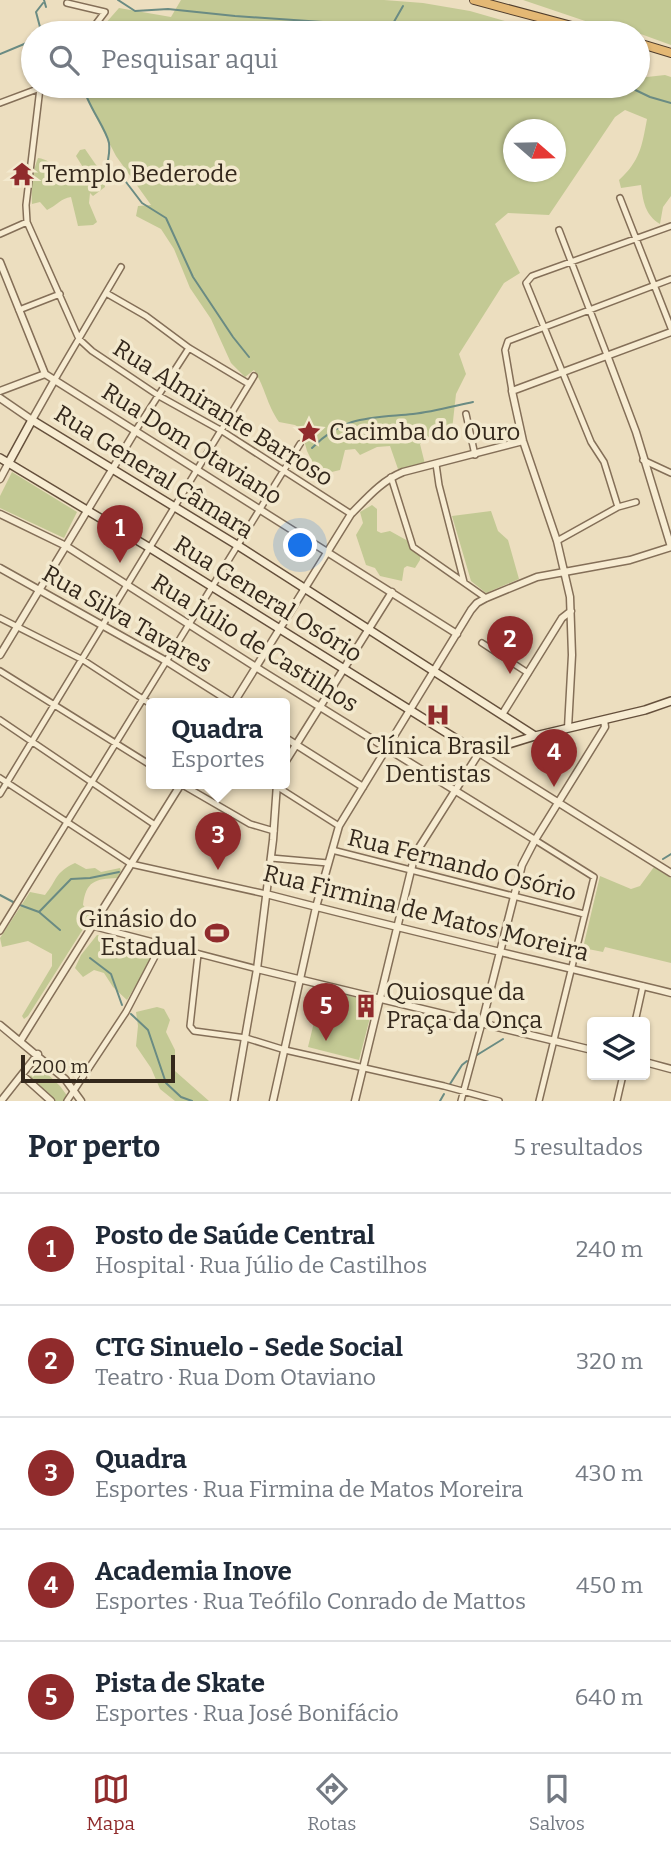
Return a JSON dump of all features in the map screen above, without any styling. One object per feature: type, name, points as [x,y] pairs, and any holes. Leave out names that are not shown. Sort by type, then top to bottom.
[{"type":"highway","points":[[474,0],[553,21]]},
{"type":"highway","points":[[650,47],[671,53]]},
{"type":"main road","points":[[8,464],[32,420]]},
{"type":"main road","name":"Rua General Câmara","points":[[32,420],[237,545],[535,736]]},
{"type":"main road","name":"Rua General Osório","points":[[0,458],[479,753]]},
{"type":"main road","points":[[479,753],[671,701]]},
{"type":"street","points":[[67,3],[105,12],[102,21]]},
{"type":"street","points":[[0,103],[21,95]]},
{"type":"street","points":[[41,98],[26,205],[27,222],[79,339]]},
{"type":"street","points":[[512,391],[671,330],[620,198]]},
{"type":"street","points":[[0,233],[27,222]]},
{"type":"street","points":[[618,507],[604,462],[591,442],[526,283],[532,276],[671,226]]},
{"type":"street","points":[[273,1101],[339,826],[477,603],[537,577],[630,560],[671,547],[636,432],[559,230]]},
{"type":"street","points":[[0,261],[45,374],[0,391]]},
{"type":"street","points":[[32,420],[121,267]]},
{"type":"street","points":[[568,728],[572,655],[571,611],[565,572],[523,441],[505,349],[508,341],[671,279]]},
{"type":"street","points":[[106,293],[249,384]]},
{"type":"street","points":[[19,310],[60,294]]},
{"type":"street","name":"Rua Almirante Barroso","points":[[79,339],[92,351],[159,396],[222,431],[351,514]]},
{"type":"street","points":[[0,656],[86,511],[189,348]]},
{"type":"street","name":"Rua Dom Otaviano","points":[[45,374],[457,634]]},
{"type":"street","points":[[0,794],[254,376]]},
{"type":"street","name":"Rua General Câmara","points":[[0,398],[32,420]]},
{"type":"street","points":[[466,414],[475,455]]},
{"type":"street","points":[[237,698],[351,514],[391,477],[523,441]]},
{"type":"street","points":[[0,931],[300,444]]},
{"type":"street","points":[[643,460],[671,472]]},
{"type":"street","points":[[0,479],[8,464]]},
{"type":"street","points":[[436,464],[464,582]]},
{"type":"street","points":[[391,477],[413,547],[486,598]]},
{"type":"street","points":[[557,541],[618,507],[636,502]]},
{"type":"street","name":"Rua Júlio de Castilhos","points":[[0,514],[66,546],[594,877],[584,914]]},
{"type":"street","name":"Rua Silva Tavares","points":[[0,568],[166,661],[224,698]]},
{"type":"street","points":[[290,756],[367,628],[392,592]]},
{"type":"street","points":[[503,713],[562,618],[571,611]]},
{"type":"street","points":[[0,618],[83,660],[146,701]]},
{"type":"street","points":[[482,643],[528,673]]},
{"type":"street","points":[[0,671],[146,762]]},
{"type":"street","points":[[0,720],[155,825]]},
{"type":"street","points":[[461,1101],[522,865],[605,727],[604,720]]},
{"type":"street","points":[[290,741],[363,788]]},
{"type":"street","points":[[355,1101],[415,854],[479,753],[671,873]]},
{"type":"street","points":[[0,778],[131,864]]},
{"type":"street","points":[[21,1040],[178,789]]},
{"type":"street","points":[[190,789],[250,824],[274,831]]},
{"type":"street","points":[[234,1101],[257,969],[274,831],[275,789]]},
{"type":"street","name":"Rua Fernando Osório","points":[[281,789],[339,826]]},
{"type":"street","name":"Rua Fernando Osório","points":[[332,850],[584,914]]},
{"type":"street","points":[[271,858],[328,863]]},
{"type":"street","name":"Rua Firmina de Matos Moreira","points":[[131,864],[318,906],[398,928],[500,950],[671,993]]},
{"type":"street","points":[[539,1101],[584,914]]},
{"type":"street","points":[[92,926],[301,982],[587,1049]]},
{"type":"street","points":[[66,1101],[126,1012],[161,945]]},
{"type":"street","points":[[198,954],[191,1029],[246,1038],[285,1050],[499,1101]]},
{"type":"street","points":[[636,1017],[643,986]]},
{"type":"street","points":[[0,1025],[38,1054],[74,1090],[81,1101]]},
{"type":"street","points":[[1,1100],[38,1054]]},
{"type":"street","points":[[650,1063],[671,1069]]},
{"type":"street","points":[[22,1076],[51,1101]]},
{"type":"street","points":[[617,1101],[622,1080]]},
{"type":"green space","points":[[181,0],[384,0],[470,11],[505,21],[108,21],[119,8],[171,17]]},
{"type":"green space","points":[[523,0],[671,0],[671,45],[650,37],[650,21],[585,21]]},
{"type":"green space","points":[[650,77],[671,77],[671,196],[663,207],[660,224],[648,212],[641,185],[621,188],[619,180],[632,166],[639,152],[647,119],[625,110],[615,117],[549,215],[508,213],[495,224],[520,273],[504,283],[459,354],[466,374],[456,394],[452,430],[432,435],[420,444],[425,464],[398,469],[390,446],[377,447],[360,455],[355,449],[345,450],[340,470],[319,475],[307,451],[301,429],[279,422],[254,370],[245,377],[231,363],[211,319],[190,288],[174,249],[161,229],[136,216],[138,206],[151,205],[116,156],[86,98],[650,98]]},
{"type":"green space","points":[[85,149],[105,178],[105,187],[93,196],[90,193],[89,203],[97,222],[93,225],[78,226],[71,197],[47,210],[40,202],[32,204],[32,181],[38,158],[49,162],[76,182],[81,178],[84,169],[76,156],[80,150]]},
{"type":"green space","points":[[12,472],[77,512],[64,538],[0,508],[0,496]]},
{"type":"green space","points":[[372,505],[377,509],[377,531],[390,531],[408,541],[411,548],[420,555],[415,568],[404,568],[402,581],[380,576],[375,568],[366,565],[356,535],[363,523],[360,512]]},
{"type":"green space","points":[[491,511],[498,531],[508,540],[519,579],[486,593],[471,581],[452,516]]},
{"type":"green space","points":[[75,863],[101,872],[120,868],[121,871],[117,878],[103,879],[89,886],[83,905],[92,915],[24,1019],[22,1016],[52,966],[52,954],[28,941],[2,947],[0,938],[30,892],[45,895],[60,873]]},
{"type":"green space","points":[[654,867],[671,878],[671,963],[605,947],[603,952],[583,948],[600,876],[631,889],[640,886]]},
{"type":"green space","points":[[97,935],[157,950],[127,1000],[113,987],[104,973],[94,970],[83,977],[75,968],[81,955]]},
{"type":"green space","points":[[322,989],[374,1002],[359,1060],[308,1047]]},
{"type":"green space","points":[[157,1007],[164,1009],[170,1020],[166,1032],[175,1050],[175,1071],[209,1101],[175,1101],[160,1089],[151,1068],[136,1046],[136,1012]]},
{"type":"green space","points":[[39,1066],[71,1101],[53,1101],[27,1079]]},
{"type":"waterway","points":[[44,0],[46,7]]},
{"type":"waterway","points":[[118,0],[135,11],[168,9],[308,21]]},
{"type":"waterway","points":[[38,21],[36,12],[43,3]]},
{"type":"waterway","points":[[394,21],[403,6]]},
{"type":"waterway","points":[[0,54],[21,45]]},
{"type":"waterway","points":[[650,97],[671,103]]},
{"type":"waterway","points":[[87,98],[109,143],[108,165],[114,182],[126,182],[142,203],[166,218],[193,277],[249,357]]},
{"type":"waterway","points":[[312,448],[335,429],[359,420],[421,413],[473,402]]},
{"type":"waterway","points":[[663,859],[671,854]]},
{"type":"waterway","points":[[39,912],[71,879],[119,872]]},
{"type":"waterway","points":[[0,895],[15,903]]},
{"type":"waterway","points":[[20,905],[39,912],[60,930]]},
{"type":"waterway","points":[[90,958],[111,974],[122,1005]]},
{"type":"waterway","points":[[131,1014],[148,1030],[166,1083],[181,1097],[192,1101]]},
{"type":"waterway","points":[[477,1055],[503,1039]]},
{"type":"waterway","points":[[450,1084],[467,1061]]},
{"type":"waterway","points":[[440,1101],[444,1094]]},
{"type":"place","name":"Templo Bederode","points":[[22,174]]},
{"type":"place","name":"Cacimba do Ouro","points":[[309,432]]},
{"type":"place","name":"Posto de Saúde Central","points":[[120,563]]},
{"type":"place","name":"CTG Sinuelo - Sede Social","points":[[510,674]]},
{"type":"place","name":"Clínica Brasil Dentistas","points":[[438,715]]},
{"type":"place","name":"Academia Inove","points":[[554,787]]},
{"type":"place","name":"Quadra","points":[[218,870]]},
{"type":"place","name":"Ginásio do Estadual","points":[[217,933]]},
{"type":"place","name":"Quiosque da Praça da Onça","points":[[366,1006]]},
{"type":"place","name":"Pista de Skate","points":[[326,1041]]}]
